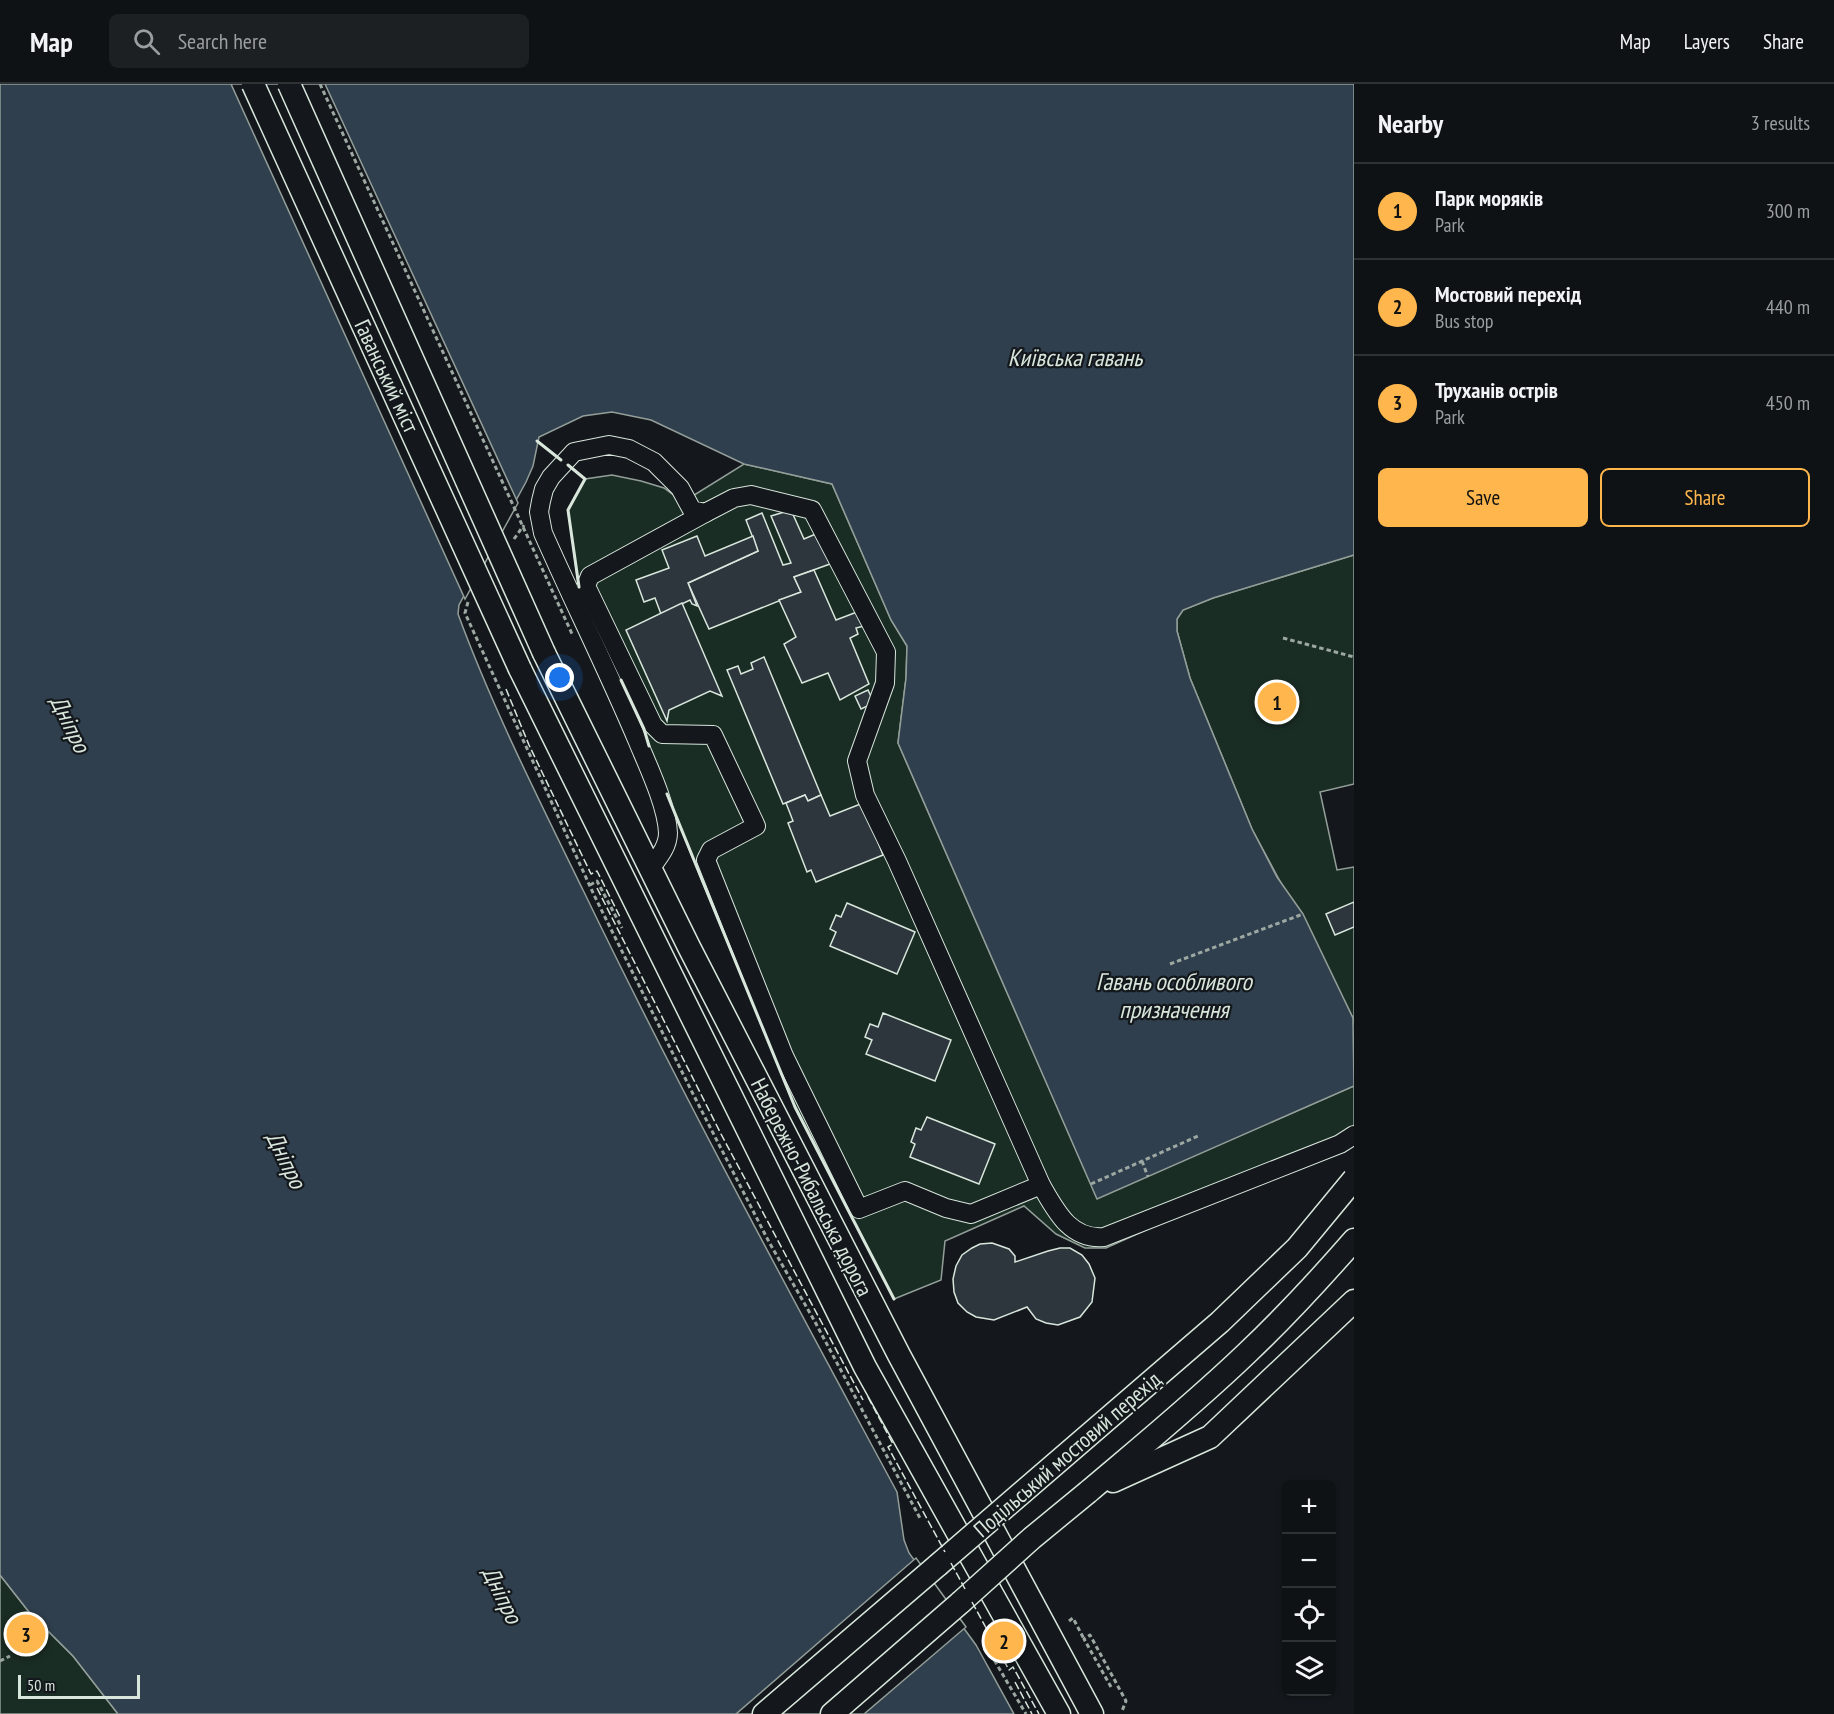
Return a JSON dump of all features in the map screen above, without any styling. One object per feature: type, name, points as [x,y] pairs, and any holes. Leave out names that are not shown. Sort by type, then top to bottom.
[{"type":"main road","name":"Гаванський міст","points":[[254,84],[520,669]]},
{"type":"main road","name":"Гаванський міст","points":[[289,84],[544,653]]},
{"type":"main road","name":"Набережно-Рибальська дорога","points":[[544,653],[650,869],[899,1355],[1092,1714]]},
{"type":"main road","name":"Набережно-Рибальська дорога","points":[[520,669],[866,1367],[1059,1714]]},
{"type":"main road","name":"Подільський мостовий перехід","points":[[764,1714],[1220,1322],[1297,1248],[1354,1179]]},
{"type":"main road","name":"Подільський мостовий перехід","points":[[832,1714],[1246,1354],[1306,1295],[1354,1240]]},
{"type":"main road","points":[[1088,1492],[1210,1437],[1354,1301]]},
{"type":"lane","points":[[650,869],[665,848],[668,834],[666,818],[630,722],[543,533],[539,512],[547,481],[558,467],[574,452],[609,445],[629,449],[654,462],[680,488],[692,510],[705,513]]},
{"type":"lane","points":[[1041,1185],[971,1214],[946,1208],[905,1191],[859,1209],[784,1056],[706,860],[711,850],[756,826],[713,735],[662,734],[653,725],[586,586],[590,576],[734,498],[752,495],[812,510],[886,652],[885,683],[857,761],[865,795],[897,861],[1041,1185],[1067,1225],[1084,1236],[1104,1237],[1340,1144],[1354,1136]]},
{"type":"path","points":[[320,84],[573,636]]},
{"type":"path","points":[[466,604],[465,613],[590,885],[691,1090],[769,1242],[814,1320],[921,1521]]},
{"type":"path","points":[[1283,638],[1354,657]]},
{"type":"path","points":[[590,885],[597,881],[622,928]]},
{"type":"path","points":[[1170,964],[1303,914]]},
{"type":"path","points":[[1091,1184],[1198,1136]]},
{"type":"path","points":[[1143,1161],[1148,1177]]},
{"type":"path","points":[[1069,1621],[1073,1618],[1111,1687]]},
{"type":"path","points":[[1084,1639],[1090,1635],[1126,1701],[1122,1712]]},
{"type":"path","points":[[983,1641],[1026,1714]]},
{"type":"path","points":[[0,1661],[10,1656]]},
{"type":"green space","points":[[744,464],[832,484],[891,620],[907,646],[906,678],[898,743],[1097,1198],[1354,1086],[1354,1137],[1106,1248],[1085,1248],[1056,1234],[1024,1206],[945,1241],[941,1280],[894,1299],[795,1107],[656,769],[644,729],[578,583],[568,511],[585,479],[612,475],[641,481],[664,488],[683,502]]},
{"type":"green space","points":[[1354,555],[1354,784],[1320,792],[1337,870],[1354,867],[1354,1025],[1353,1018],[1252,829],[1190,678],[1177,631],[1177,619],[1183,610],[1213,598]]},
{"type":"green space","points":[[0,1575],[29,1612],[73,1656],[118,1714],[0,1714]]},
{"type":"water","points":[[0,84],[1354,84],[1354,555],[1213,598],[1183,610],[1177,619],[1177,631],[1190,678],[1252,829],[1277,877],[1303,914],[1353,1018],[1354,1086],[1097,1199],[898,743],[906,678],[907,646],[891,620],[832,484],[744,464],[651,420],[612,412],[583,416],[539,437],[533,466],[526,482],[459,605],[458,614],[501,719],[621,968],[737,1194],[897,1492],[904,1540],[909,1553],[976,1645],[1014,1714],[118,1714],[73,1656],[29,1612],[0,1575]]},
{"type":"pier","points":[[231,84],[325,84],[518,503],[465,599]]},
{"type":"pier","points":[[916,1558],[966,1627],[864,1714],[736,1714]]},
{"type":"building","points":[[791,510],[804,539],[818,533],[830,564],[794,577],[801,592],[709,629],[688,583],[758,551],[746,520],[762,513],[783,565],[791,563],[771,516]]},
{"type":"building","points":[[697,536],[705,556],[753,536],[758,551],[688,583],[697,606],[690,600],[661,614],[655,598],[644,602],[636,580],[669,568],[662,550]]},
{"type":"building","points":[[814,570],[836,620],[857,612],[864,626],[856,628],[858,634],[850,638],[869,684],[840,700],[828,673],[802,683],[784,644],[796,637],[779,600],[801,592],[794,577]]},
{"type":"building","points":[[682,603],[722,696],[710,691],[669,710],[667,721],[626,630]]},
{"type":"building","points":[[764,657],[821,795],[808,801],[805,795],[783,804],[727,670],[738,666],[741,674],[753,669],[751,663]]},
{"type":"building","points":[[868,690],[874,703],[861,709],[855,696]]},
{"type":"building","points":[[805,795],[808,801],[821,795],[830,816],[863,803],[883,855],[816,882],[811,870],[807,872],[788,823],[793,821],[786,803]]},
{"type":"building","points":[[1354,902],[1354,927],[1335,935],[1326,914]]},
{"type":"building","points":[[847,903],[915,932],[897,974],[830,946],[836,932],[830,929],[836,915],[841,917]]},
{"type":"building","points":[[883,1013],[951,1040],[935,1081],[866,1054],[872,1040],[865,1037],[870,1024],[878,1027]]},
{"type":"building","points":[[927,1117],[995,1144],[979,1184],[910,1157],[915,1144],[911,1142],[916,1128],[921,1130]]},
{"type":"building","points":[[992,1243],[1009,1249],[1015,1256],[1015,1262],[1060,1248],[1070,1248],[1082,1255],[1095,1278],[1092,1302],[1080,1317],[1058,1325],[1036,1319],[1027,1307],[994,1320],[976,1317],[967,1312],[958,1303],[954,1292],[953,1279],[956,1266],[962,1255],[972,1248],[980,1244]]},
{"type":"fence","points":[[506,689],[529,745],[591,874],[597,871],[620,917]]},
{"type":"fence","points":[[597,888],[721,1134],[863,1400]]},
{"type":"fence","points":[[868,1397],[893,1444],[888,1447],[945,1552]]},
{"type":"fence","points":[[951,1563],[965,1589]]},
{"type":"fence","points":[[972,1602],[1009,1670],[1013,1667],[1039,1714]]},
{"type":"fence","points":[[1015,1682],[1032,1714]]},
{"type":"wall","points":[[537,441],[561,460]]},
{"type":"wall","points":[[568,465],[585,479],[568,510],[579,587]]},
{"type":"wall","points":[[621,680],[644,729],[649,746]]},
{"type":"wall","points":[[667,794],[795,1107],[894,1299]]},
{"type":"place","name":"Парк моряків","points":[[1277,702]]},
{"type":"place","name":"Труханів острів","points":[[26,1634]]},
{"type":"place","name":"Мостовий перехід","points":[[1004,1641]]},
{"type":"water label","name":"Київська гавань","points":[[1075,358]]},
{"type":"water label","name":"Дніпро","points":[[70,724]]},
{"type":"water label","name":"Гавань особливого призначення","points":[[1174,996]]},
{"type":"water label","name":"Дніпро","points":[[286,1160]]},
{"type":"water label","name":"Дніпро","points":[[502,1595]]}]
